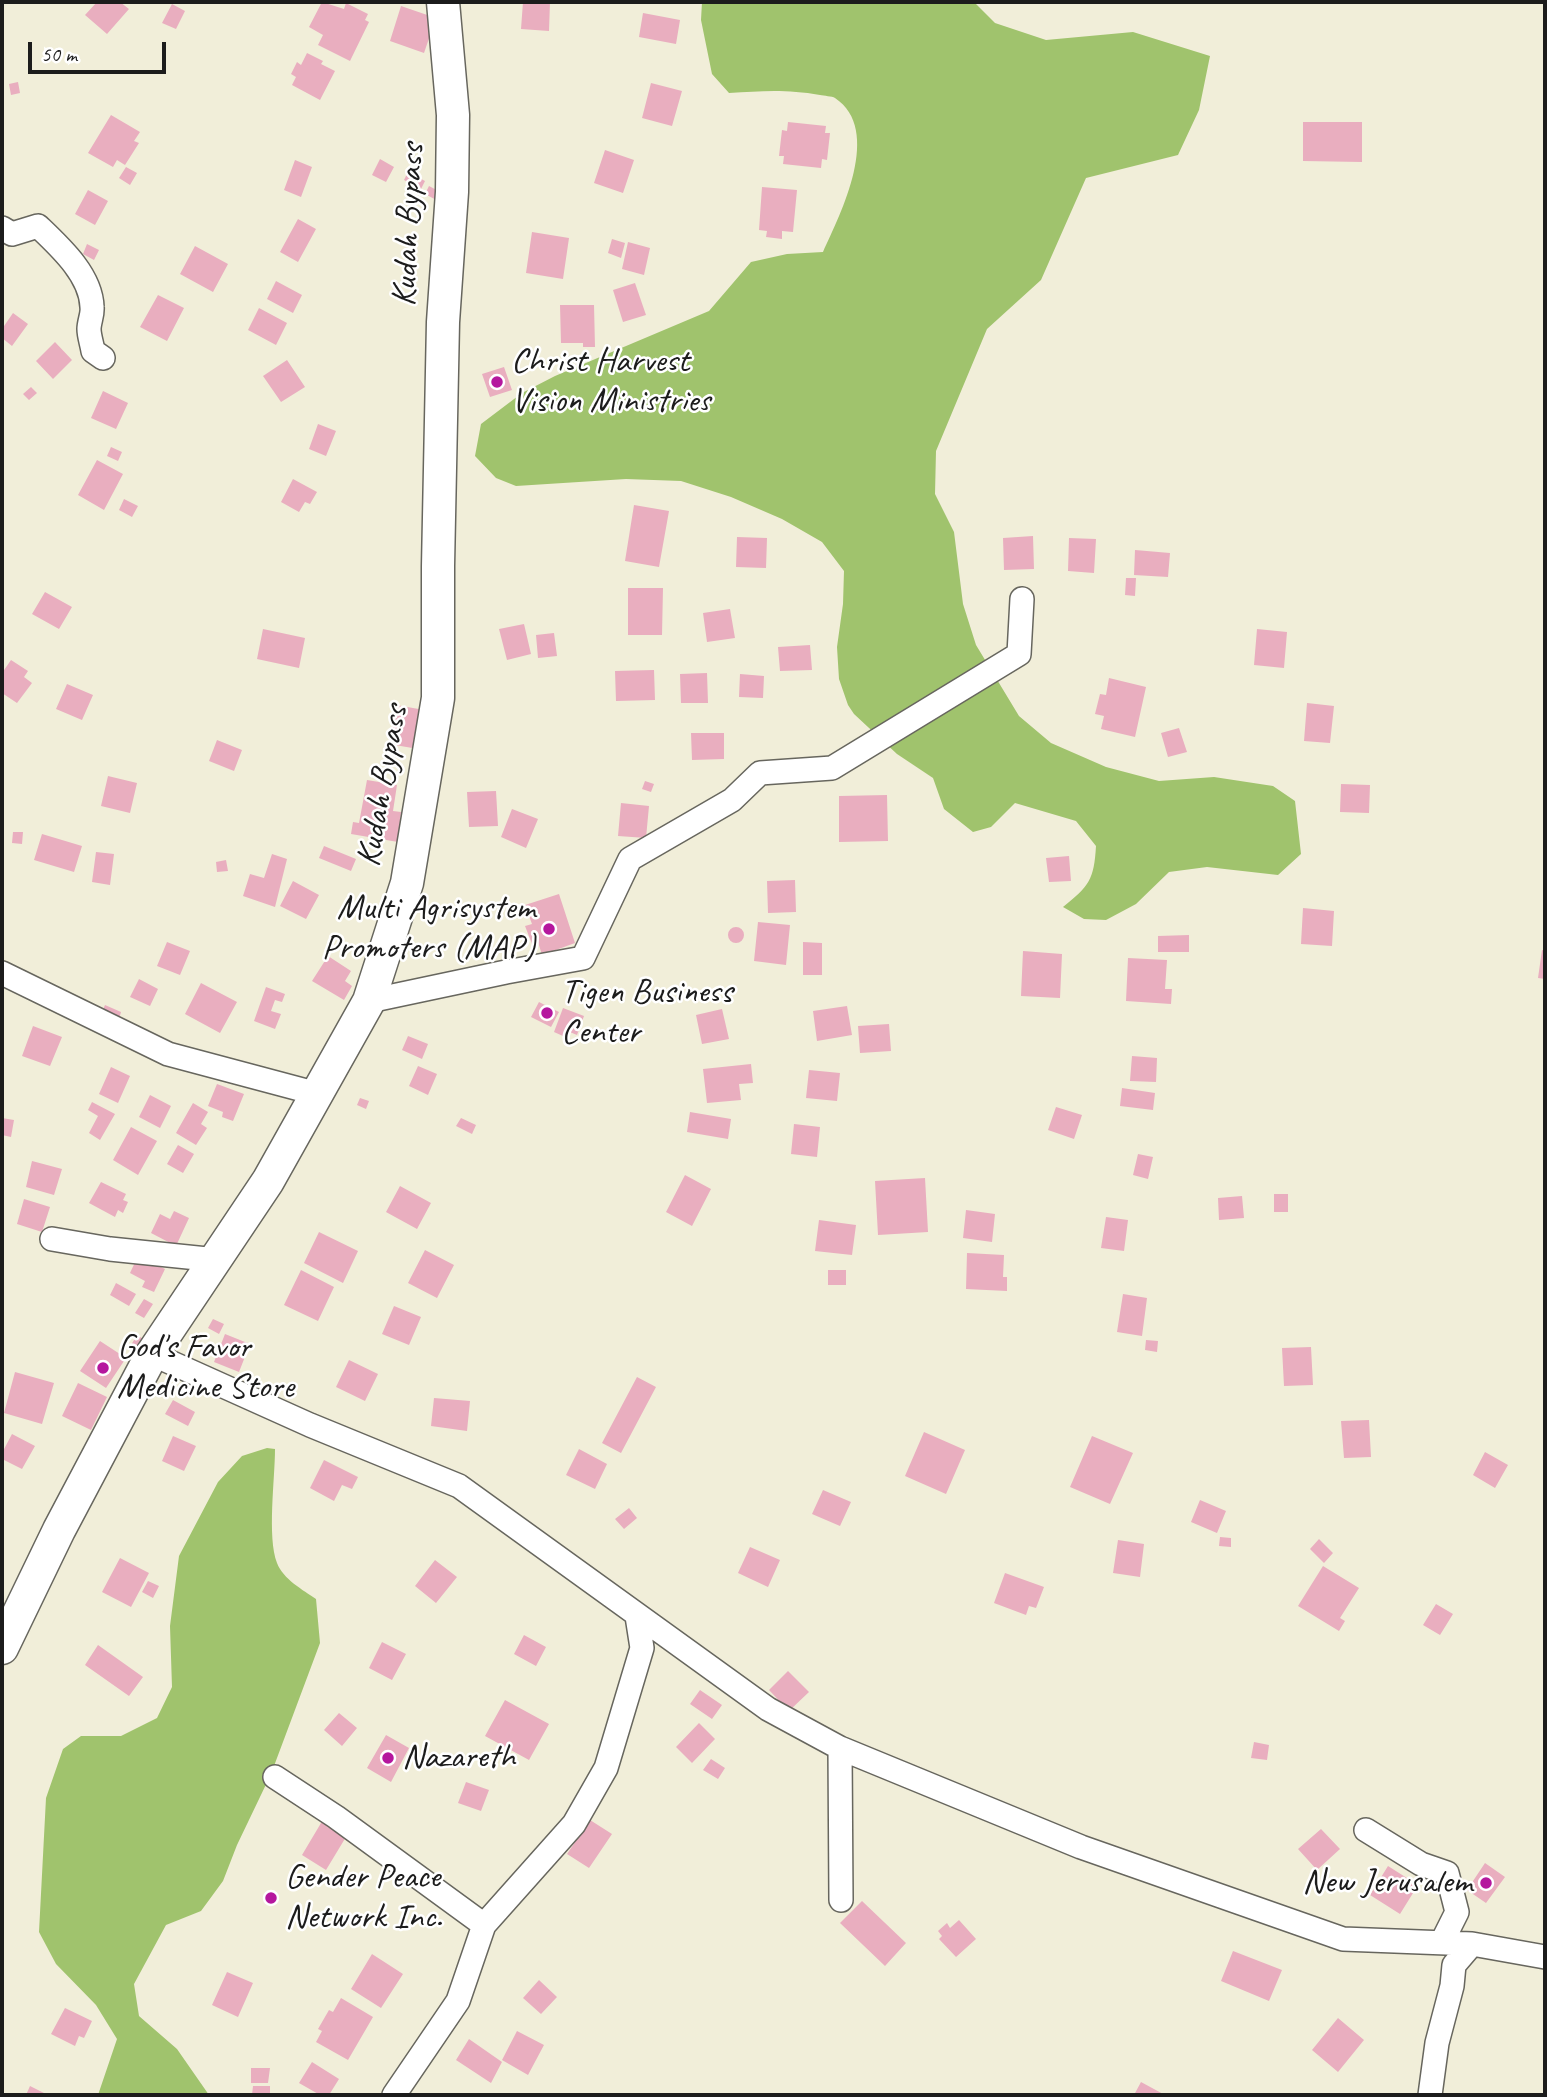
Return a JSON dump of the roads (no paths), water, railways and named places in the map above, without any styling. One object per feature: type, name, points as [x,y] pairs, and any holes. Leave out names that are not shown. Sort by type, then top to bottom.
[{"type":"street","name":"Kudah Bypass","points":[[2,1648],[59,1530],[152,1354],[268,1181],[369,1001],[407,883],[438,698],[443,322],[452,192],[453,115],[443,2]]},
{"type":"street","points":[[2,228],[12,234],[38,226],[57,244],[83,277],[91,293],[93,309],[89,329],[93,351],[103,358]]},
{"type":"street","points":[[369,1001],[583,958],[630,859],[732,800],[760,773],[832,768],[1020,654],[1023,599]]},
{"type":"street","points":[[2,973],[168,1054],[318,1094]]},
{"type":"street","points":[[52,1239],[110,1249],[217,1260]]},
{"type":"street","points":[[152,1354],[310,1425],[459,1486],[768,1709],[840,1748],[1081,1847],[1343,1939],[1472,1944],[1545,1957]]},
{"type":"street","points":[[394,2095],[458,2001],[484,1925],[574,1824],[606,1768],[642,1648],[637,1616]]},
{"type":"street","points":[[840,1748],[841,1900]]},
{"type":"street","points":[[275,1777],[336,1817],[484,1925]]},
{"type":"street","points":[[1366,1830],[1421,1864],[1447,1873],[1457,1912],[1442,1942]]},
{"type":"street","points":[[1430,2095],[1437,2043],[1452,1986],[1454,1965],[1472,1944]]},
{"type":"place","name":"Christ Harvest Vision Ministries","points":[[497,382]]},
{"type":"place","name":"Multi Agrisystem Promoters (MAP)","points":[[549,929]]},
{"type":"place","name":"Tigen Business Center","points":[[547,1013]]},
{"type":"place","name":"God's Favor Medicine Store","points":[[103,1368]]},
{"type":"place","name":"Nazareth","points":[[388,1758]]},
{"type":"place","name":"New Jerusalem","points":[[1486,1883]]},
{"type":"place","name":"Gender Peace Network Inc.","points":[[271,1898]]}]
